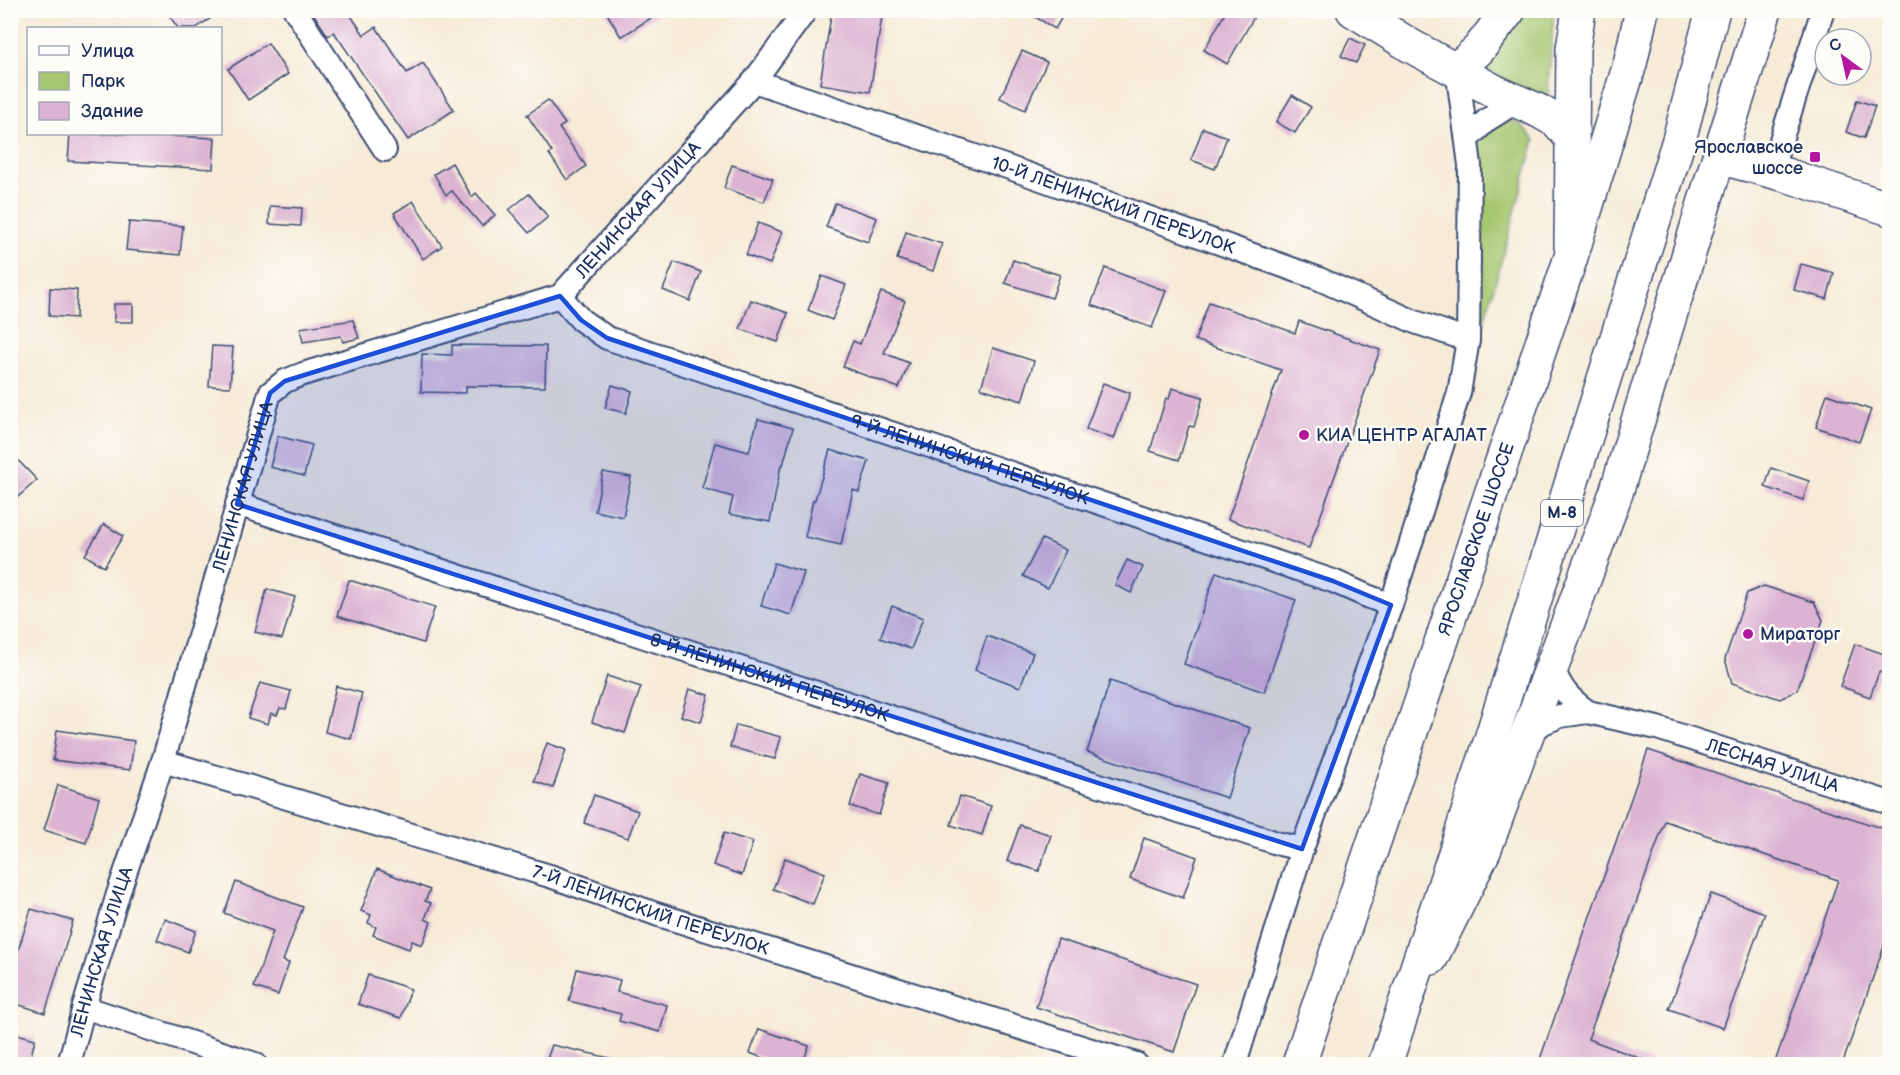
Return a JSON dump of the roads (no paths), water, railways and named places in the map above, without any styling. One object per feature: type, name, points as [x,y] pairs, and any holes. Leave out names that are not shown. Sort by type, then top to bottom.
[{"type":"main road","points":[[1353,10],[1411,46],[1496,92],[1539,111],[1558,123],[1572,139]]},
{"type":"main road","points":[[1457,69],[1478,50],[1509,10]]},
{"type":"main road","points":[[1571,257],[1573,50],[1579,10]]},
{"type":"main road","name":"ЯРОСЛАВСКОЕ ШОССЕ","points":[[1299,1065],[1571,257],[1630,64],[1642,10]]},
{"type":"main road","name":"М-8","points":[[1385,1065],[1679,140],[1713,10]]},
{"type":"main road","points":[[1403,1014],[1484,850],[1617,494],[1765,10]]},
{"type":"main road","points":[[1719,158],[1786,175],[1890,209]]},
{"type":"street","points":[[295,10],[385,150]]},
{"type":"street","name":"ЛЕНИНСКАЯ УЛИЦА","points":[[69,1065],[118,894],[163,761],[270,393],[285,381],[560,296],[754,81],[806,10]]},
{"type":"street","points":[[1771,171],[1823,10]]},
{"type":"street","points":[[1235,1065],[1302,849],[1391,604],[1460,393],[1468,340],[1470,165],[1457,69]]},
{"type":"street","name":"10-Й ЛЕНИНСКИЙ ПЕРЕУЛОК","points":[[754,81],[1013,169],[1317,278],[1415,322],[1468,340]]},
{"type":"street","points":[[1467,139],[1487,120],[1517,101]]},
{"type":"street","name":"9-Й ЛЕНИНСКИЙ ПЕРЕУЛОК","points":[[560,296],[581,320],[606,338],[1322,577],[1391,604]]},
{"type":"street","name":"8-Й ЛЕНИНСКИЙ ПЕРЕУЛОК","points":[[237,504],[1280,844],[1302,849]]},
{"type":"street","points":[[1552,666],[1559,684],[1570,700],[1588,712]]},
{"type":"street","points":[[1526,737],[1543,723],[1560,716],[1588,712]]},
{"type":"street","name":"ЛЕСНАЯ УЛИЦА","points":[[1588,712],[1656,728],[1890,803]]},
{"type":"street","name":"7-Й ЛЕНИНСКИЙ ПЕРЕУЛОК","points":[[163,761],[553,878],[656,914],[1136,1065]]},
{"type":"street","points":[[84,1007],[255,1065]]},
{"type":"place","name":"Ярославское шоссе","points":[[1815,157]]},
{"type":"place","name":"КИА ЦЕНТР АГАЛАТ","points":[[1304,435]]},
{"type":"place","name":"Мираторг","points":[[1748,634]]}]
